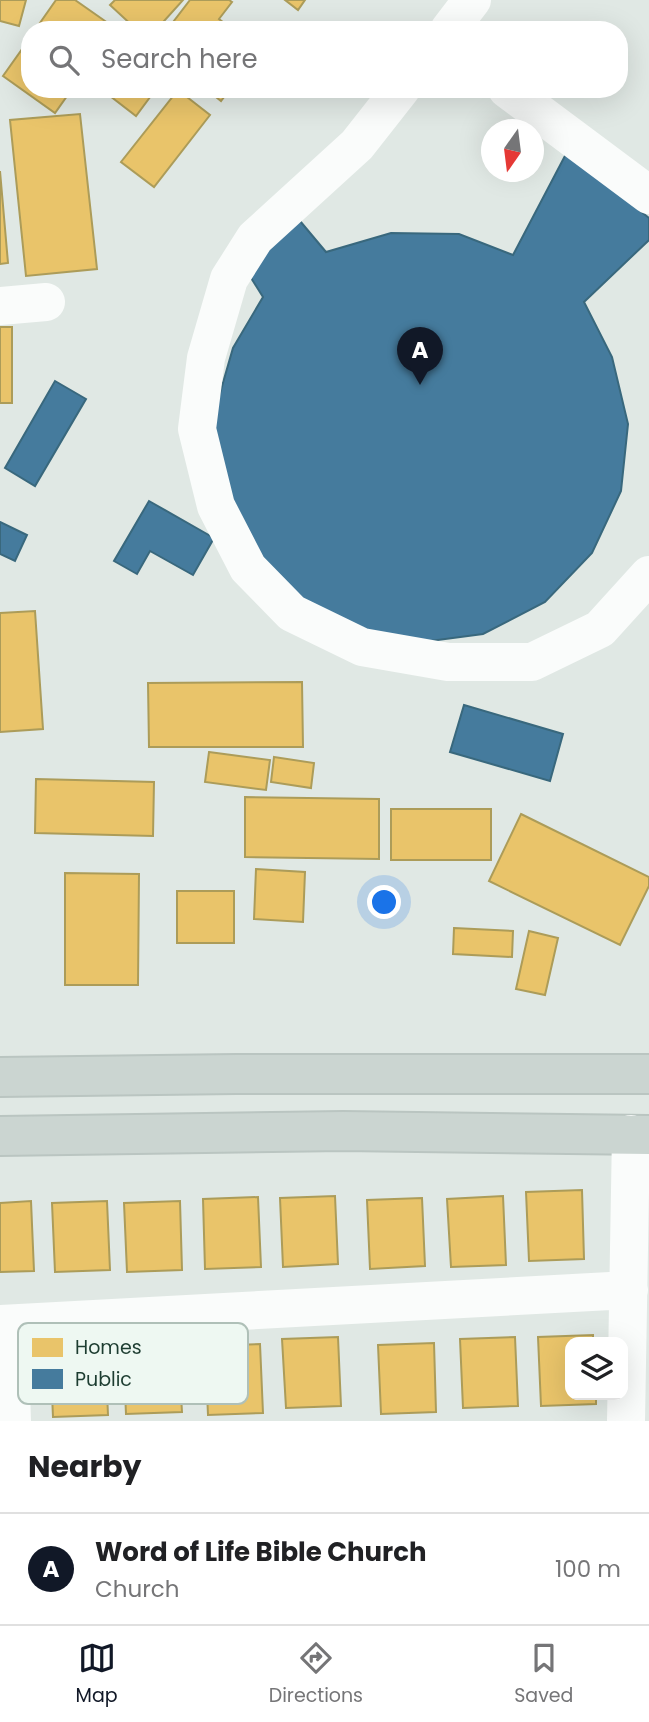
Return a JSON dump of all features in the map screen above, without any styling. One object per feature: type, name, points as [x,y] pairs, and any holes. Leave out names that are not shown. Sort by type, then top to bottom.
[{"type":"main road","points":[[0,1077],[649,1074]]},
{"type":"main road","points":[[0,1136],[343,1131],[640,1134]]},
{"type":"street","points":[[456,21],[472,0]]},
{"type":"street","points":[[394,98],[357,145],[255,239],[229,279],[206,358],[197,429],[216,506],[248,568],[292,613],[362,647],[448,662],[532,662],[600,629],[649,575]]},
{"type":"street","points":[[520,98],[649,195]]},
{"type":"street","points":[[0,306],[46,302]]},
{"type":"street","points":[[626,1421],[629,1290],[640,1134]]},
{"type":"street","points":[[23,1323],[629,1290]]},
{"type":"street","points":[[5,1324],[12,1421]]},
{"type":"building: Homes","points":[[0,0],[26,0],[19,26],[0,21]]},
{"type":"building: Homes","points":[[56,0],[75,0],[105,21],[41,21]]},
{"type":"building: Homes","points":[[115,0],[183,0],[164,21],[127,21],[110,5]]},
{"type":"building: Homes","points":[[190,0],[232,2],[219,19],[222,21],[174,21]]},
{"type":"building: Homes","points":[[285,0],[305,0],[298,10]]},
{"type":"building: Homes","points":[[21,51],[21,89],[3,76]]},
{"type":"building: Homes","points":[[34,98],[66,98],[55,113]]},
{"type":"building: Homes","points":[[113,98],[149,98],[136,116]]},
{"type":"building: Homes","points":[[172,98],[188,98],[210,115],[154,187],[121,162]]},
{"type":"building: Homes","points":[[80,114],[97,269],[26,276],[10,120]]},
{"type":"building: Homes","points":[[0,171],[8,263],[0,264]]},
{"type":"building: Homes","points":[[0,327],[12,327],[12,403],[0,403]]},
{"type":"building: Homes","points":[[35,611],[43,729],[0,732],[0,613]]},
{"type":"building: Homes","points":[[302,682],[303,747],[149,747],[148,683]]},
{"type":"building: Homes","points":[[209,752],[270,760],[266,790],[205,782]]},
{"type":"building: Homes","points":[[274,757],[314,763],[311,788],[271,782]]},
{"type":"building: Homes","points":[[36,779],[154,782],[153,836],[35,833]]},
{"type":"building: Homes","points":[[245,797],[379,799],[379,859],[245,857]]},
{"type":"building: Homes","points":[[391,809],[491,809],[491,860],[391,860]]},
{"type":"building: Homes","points":[[521,814],[649,877],[649,886],[620,945],[489,881]]},
{"type":"building: Homes","points":[[256,869],[305,872],[303,922],[254,919]]},
{"type":"building: Homes","points":[[65,873],[139,874],[138,985],[65,985]]},
{"type":"building: Homes","points":[[177,891],[234,891],[234,943],[177,943]]},
{"type":"building: Homes","points":[[454,928],[513,931],[512,957],[453,954]]},
{"type":"building: Homes","points":[[529,931],[558,938],[545,995],[516,989]]},
{"type":"building: Homes","points":[[582,1190],[584,1259],[529,1261],[526,1192]]},
{"type":"building: Homes","points":[[335,1196],[338,1264],[283,1267],[280,1198]]},
{"type":"building: Homes","points":[[503,1196],[506,1265],[451,1267],[447,1199]]},
{"type":"building: Homes","points":[[258,1197],[261,1267],[205,1269],[203,1199]]},
{"type":"building: Homes","points":[[422,1198],[425,1266],[370,1269],[367,1200]]},
{"type":"building: Homes","points":[[31,1201],[34,1271],[0,1272],[0,1203]]},
{"type":"building: Homes","points":[[107,1201],[110,1270],[55,1272],[52,1203]]},
{"type":"building: Homes","points":[[180,1201],[182,1270],[127,1272],[124,1203]]},
{"type":"building: Homes","points":[[593,1335],[565,1337],[565,1400],[596,1400],[596,1404],[541,1406],[538,1337]]},
{"type":"building: Homes","points":[[338,1337],[341,1406],[286,1408],[282,1339]]},
{"type":"building: Homes","points":[[515,1337],[518,1406],[463,1408],[460,1339]]},
{"type":"building: Homes","points":[[434,1343],[436,1412],[381,1414],[378,1345]]},
{"type":"building: Homes","points":[[248,1344],[260,1344],[263,1413],[208,1415],[208,1404],[248,1404]]},
{"type":"building: Homes","points":[[52,1404],[108,1404],[108,1415],[53,1417]]},
{"type":"building: Homes","points":[[126,1404],[182,1404],[182,1412],[126,1414]]},
{"type":"building: Public","points":[[567,152],[649,218],[649,240],[584,302],[612,357],[628,424],[621,491],[592,553],[545,602],[483,634],[415,643],[348,629],[288,595],[243,544],[218,481],[214,414],[233,348],[263,297],[243,265],[300,221],[326,252],[391,233],[459,234],[513,255]]},
{"type":"building: Public","points":[[55,381],[86,399],[35,486],[5,468]]},
{"type":"building: Public","points":[[149,501],[214,538],[193,575],[150,551],[137,574],[114,561]]},
{"type":"building: Public","points":[[0,522],[27,535],[15,561],[0,554]]},
{"type":"building: Public","points":[[464,705],[563,734],[550,781],[450,752]]},
{"type":"place","name":"Word of Life Bible Church","points":[[420,385]]}]
